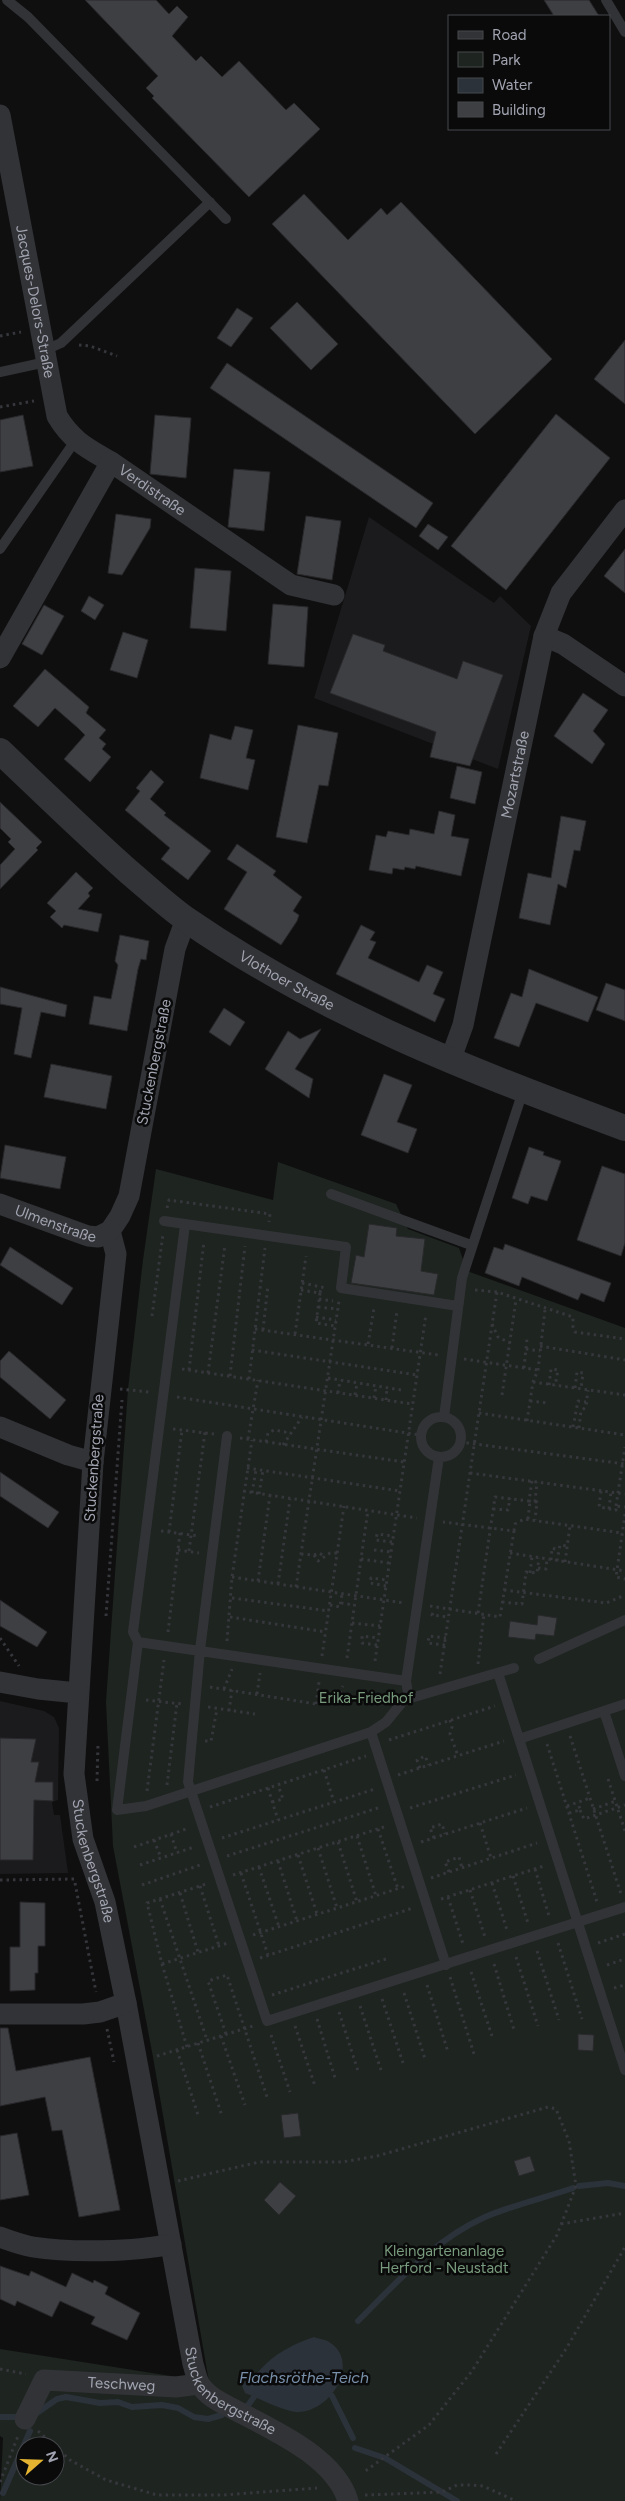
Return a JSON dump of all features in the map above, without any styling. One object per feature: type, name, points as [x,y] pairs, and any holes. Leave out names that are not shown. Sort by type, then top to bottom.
[{"type":"street","name":"Jacques-Delors-Straße","points":[[0,115],[50,352],[52,397],[58,416],[66,431],[75,440],[111,462]]},
{"type":"street","name":"Verdistraße","points":[[0,658],[111,462],[291,585],[334,595]]},
{"type":"street","name":"Mozartstraße","points":[[450,1061],[463,1025],[544,636],[561,593],[625,510]]},
{"type":"street","points":[[544,636],[563,644],[625,686]]},
{"type":"street","name":"Vlothoer Straße","points":[[0,751],[97,843],[186,919],[296,988],[385,1033],[450,1061],[523,1091],[625,1128]]},
{"type":"street","name":"Stuckenbergstraße","points":[[186,919],[175,949],[129,1196],[120,1216],[110,1231],[116,1254],[93,1462],[74,1774],[83,1839],[105,1902],[126,2003],[193,2364],[199,2384],[212,2398],[292,2440],[314,2455],[326,2466],[348,2499]]},
{"type":"street","name":"Ulmenstraße","points":[[0,1204],[88,1236],[98,1237],[110,1231]]},
{"type":"street","points":[[0,1427],[68,1455],[93,1462]]},
{"type":"street","points":[[0,1682],[78,1694]]},
{"type":"street","points":[[0,2014],[83,2014],[100,2012],[126,2003]]},
{"type":"street","points":[[0,2237],[32,2247],[64,2250],[149,2249],[171,2244]]},
{"type":"street","name":"Teschweg","points":[[25,2419],[44,2380],[176,2387],[199,2384]]},
{"type":"lane","points":[[7,0],[28,17],[226,219]]},
{"type":"lane","points":[[606,0],[625,32]]},
{"type":"lane","points":[[0,372],[50,352],[210,202]]},
{"type":"lane","points":[[0,549],[75,440]]},
{"type":"lane","points":[[444,1417],[460,1289],[472,1245],[523,1091]]},
{"type":"lane","points":[[331,1194],[472,1245]]},
{"type":"lane","points":[[164,1222],[346,1247],[340,1289],[458,1306]]},
{"type":"lane","points":[[185,1225],[133,1632],[138,1642],[117,1810],[146,1806],[371,1732],[386,1722],[404,1700],[514,1668]]},
{"type":"lane","points":[[444,1417],[454,1422],[460,1431],[460,1442],[456,1450],[448,1456],[439,1458],[429,1454],[422,1446],[420,1436],[424,1425],[433,1418],[444,1417]]},
{"type":"lane","points":[[227,1436],[200,1650],[188,1782],[267,2021],[578,1923],[602,1915],[624,1902]]},
{"type":"lane","points":[[409,1699],[406,1681],[439,1458]]},
{"type":"lane","points":[[539,1659],[625,1620]]},
{"type":"lane","points":[[138,1642],[406,1681]]},
{"type":"lane","points":[[498,1673],[625,2070]]},
{"type":"lane","points":[[518,1738],[625,1704]]},
{"type":"lane","points":[[604,1711],[625,1776]]},
{"type":"lane","points":[[371,1732],[446,1965]]},
{"type":"path","points":[[50,352],[90,346],[116,356]]},
{"type":"path","points":[[0,408],[52,397]]},
{"type":"path","points":[[152,1316],[164,1222],[169,1200],[270,1214],[249,1379]]},
{"type":"path","points":[[189,1370],[206,1228]]},
{"type":"path","points":[[208,1373],[226,1230]]},
{"type":"path","points":[[230,1376],[247,1233]]},
{"type":"path","points":[[295,1334],[308,1242]]},
{"type":"path","points":[[296,1587],[340,1289],[321,1288],[321,1286],[302,1283]]},
{"type":"path","points":[[263,1330],[268,1285]]},
{"type":"path","points":[[321,1288],[316,1323],[335,1326]]},
{"type":"path","points":[[460,1289],[497,1292],[545,1310],[573,1317],[575,1332],[625,1339]]},
{"type":"path","points":[[301,1290],[320,1292]]},
{"type":"path","points":[[440,1690],[449,1609],[497,1292]]},
{"type":"path","points":[[368,1344],[376,1294]]},
{"type":"path","points":[[259,1296],[267,1297]]},
{"type":"path","points":[[392,1348],[399,1298]]},
{"type":"path","points":[[319,1299],[338,1302]]},
{"type":"path","points":[[502,1395],[516,1300]]},
{"type":"path","points":[[373,1677],[427,1302]]},
{"type":"path","points":[[318,1307],[338,1309]]},
{"type":"path","points":[[527,1421],[533,1382],[538,1370],[545,1310]]},
{"type":"path","points":[[316,1317],[336,1320]]},
{"type":"path","points":[[492,1323],[498,1337],[510,1343]]},
{"type":"path","points":[[255,1329],[538,1370]]},
{"type":"path","points":[[524,1368],[526,1339]]},
{"type":"path","points":[[525,1349],[540,1349],[625,1360]]},
{"type":"path","points":[[252,1350],[417,1375]]},
{"type":"path","points":[[166,1366],[412,1404]]},
{"type":"path","points":[[549,1385],[551,1369],[558,1370],[555,1386]]},
{"type":"path","points":[[575,1388],[577,1372],[583,1373],[581,1389]]},
{"type":"path","points":[[328,1378],[401,1390]]},
{"type":"path","points":[[106,1618],[124,1380]]},
{"type":"path","points":[[226,1654],[232,1598],[232,1577],[258,1380]]},
{"type":"path","points":[[338,1392],[340,1380]]},
{"type":"path","points":[[533,1382],[625,1395]]},
{"type":"path","points":[[355,1395],[357,1383]]},
{"type":"path","points":[[374,1398],[376,1386]]},
{"type":"path","points":[[100,1388],[163,1394],[420,1436]]},
{"type":"path","points":[[386,1400],[387,1388]]},
{"type":"path","points":[[579,1428],[581,1411],[586,1402],[588,1390]]},
{"type":"path","points":[[530,1401],[548,1404]]},
{"type":"path","points":[[573,1428],[578,1401],[586,1402]]},
{"type":"path","points":[[576,1410],[581,1411]]},
{"type":"path","points":[[479,1413],[625,1435]]},
{"type":"path","points":[[283,1445],[302,1417]]},
{"type":"path","points":[[160,1428],[205,1432],[316,1451],[404,1462]]},
{"type":"path","points":[[169,1532],[182,1430]]},
{"type":"path","points":[[266,1442],[268,1433],[274,1430],[285,1432],[289,1436]]},
{"type":"path","points":[[189,1551],[205,1432]]},
{"type":"path","points":[[460,1442],[624,1464]]},
{"type":"path","points":[[601,1491],[599,1507],[616,1510],[625,1447]]},
{"type":"path","points":[[247,1468],[400,1492]]},
{"type":"path","points":[[252,1493],[256,1470]]},
{"type":"path","points":[[259,1494],[263,1470]]},
{"type":"path","points":[[469,1473],[625,1494]]},
{"type":"path","points":[[528,1519],[532,1481]]},
{"type":"path","points":[[531,1501],[538,1482]]},
{"type":"path","points":[[243,1491],[429,1520],[514,1531]]},
{"type":"path","points":[[609,1509],[611,1492]]},
{"type":"path","points":[[258,1581],[270,1495]]},
{"type":"path","points":[[478,1614],[494,1497],[537,1502],[535,1520]]},
{"type":"path","points":[[278,1584],[290,1498]]},
{"type":"path","points":[[493,1509],[508,1510],[510,1498]]},
{"type":"path","points":[[316,1704],[344,1506]]},
{"type":"path","points":[[616,1506],[625,1507]]},
{"type":"path","points":[[197,1685],[316,1704],[336,1701],[346,1679],[355,1596],[368,1510]]},
{"type":"path","points":[[625,1514],[616,1577],[625,1579]]},
{"type":"path","points":[[232,1577],[500,1617],[514,1531],[520,1520],[528,1519],[622,1533]]},
{"type":"path","points":[[565,1562],[570,1526]]},
{"type":"path","points":[[147,1529],[215,1538]]},
{"type":"path","points":[[146,1806],[180,1533]]},
{"type":"path","points":[[392,1542],[376,1540],[377,1534],[393,1536]]},
{"type":"path","points":[[557,1561],[560,1545],[567,1546]]},
{"type":"path","points":[[538,1568],[546,1569],[552,1548],[559,1550]]},
{"type":"path","points":[[178,1550],[212,1555]]},
{"type":"path","points":[[374,1550],[391,1552]]},
{"type":"path","points":[[301,1554],[314,1555],[319,1553],[324,1556]]},
{"type":"path","points":[[314,1555],[318,1561],[330,1553],[337,1553]]},
{"type":"path","points":[[510,1553],[625,1571]]},
{"type":"path","points":[[530,1572],[532,1557]]},
{"type":"path","points":[[502,1602],[522,1604],[526,1572],[537,1573],[539,1558]]},
{"type":"path","points":[[361,1559],[389,1563]]},
{"type":"path","points":[[386,1586],[370,1583],[371,1578],[387,1580]]},
{"type":"path","points":[[504,1590],[606,1602],[625,1594]]},
{"type":"path","points":[[330,1606],[340,1607],[342,1594]]},
{"type":"path","points":[[232,1598],[329,1612]]},
{"type":"path","points":[[341,1603],[354,1605]]},
{"type":"path","points":[[434,1607],[432,1615],[448,1617]]},
{"type":"path","points":[[479,1678],[478,1669],[484,1614]]},
{"type":"path","points":[[230,1617],[326,1632]]},
{"type":"path","points":[[352,1623],[380,1626]]},
{"type":"path","points":[[377,1645],[362,1643],[362,1636],[378,1638]]},
{"type":"path","points":[[444,1645],[428,1643],[429,1636],[446,1638]]},
{"type":"path","points":[[0,1638],[18,1663],[24,1686]]},
{"type":"path","points":[[257,1694],[262,1660]]},
{"type":"path","points":[[229,1710],[232,1690]]},
{"type":"path","points":[[197,1811],[324,1770],[450,1720],[507,1702]]},
{"type":"path","points":[[166,1798],[177,1703]]},
{"type":"path","points":[[450,1720],[452,1727],[451,1738],[454,1740],[458,1756]]},
{"type":"path","points":[[566,1724],[624,1902]]},
{"type":"path","points":[[542,1731],[602,1915]]},
{"type":"path","points":[[97,1782],[99,1735]]},
{"type":"path","points":[[140,1865],[334,1802],[420,1768],[518,1738]]},
{"type":"path","points":[[420,1768],[417,1760],[424,1756],[429,1765]]},
{"type":"path","points":[[324,1770],[334,1802]]},
{"type":"path","points":[[142,1885],[214,1860],[529,1771]]},
{"type":"path","points":[[272,1802],[283,1799],[278,1784]]},
{"type":"path","points":[[268,1788],[278,1820]]},
{"type":"path","points":[[567,1806],[590,1798]]},
{"type":"path","points":[[593,1808],[616,1801]]},
{"type":"path","points":[[578,1802],[584,1819],[625,1805]]},
{"type":"path","points":[[407,1847],[540,1804]]},
{"type":"path","points":[[569,1813],[580,1810]]},
{"type":"path","points":[[480,1823],[491,1858]]},
{"type":"path","points":[[134,1847],[202,1824]]},
{"type":"path","points":[[434,1838],[430,1828],[442,1824],[446,1834]]},
{"type":"path","points":[[378,1829],[398,1889]]},
{"type":"path","points":[[171,1834],[177,1853]]},
{"type":"path","points":[[357,1836],[376,1896]]},
{"type":"path","points":[[162,1964],[550,1839]]},
{"type":"path","points":[[154,1840],[161,1858]]},
{"type":"path","points":[[338,1842],[357,1902]]},
{"type":"path","points":[[318,1848],[337,1908]]},
{"type":"path","points":[[298,1855],[317,1914]]},
{"type":"path","points":[[449,1872],[445,1862],[459,1857],[462,1868]]},
{"type":"path","points":[[278,1861],[298,1921]]},
{"type":"path","points":[[248,1962],[558,1861]]},
{"type":"path","points":[[259,1867],[279,1927]]},
{"type":"path","points":[[0,1880],[74,1880],[95,1873]]},
{"type":"path","points":[[241,1873],[268,1956]]},
{"type":"path","points":[[74,1880],[100,2012],[105,2022],[116,2070],[267,2021],[290,2092]]},
{"type":"path","points":[[200,1886],[219,1946]]},
{"type":"path","points":[[180,1893],[198,1952]]},
{"type":"path","points":[[160,1899],[207,2040]]},
{"type":"path","points":[[585,1947],[625,1934]]},
{"type":"path","points":[[260,1999],[389,1958]]},
{"type":"path","points":[[446,1965],[474,2054]]},
{"type":"path","points":[[423,1972],[448,2052]]},
{"type":"path","points":[[226,2034],[208,1981],[227,1975],[268,2100]]},
{"type":"path","points":[[400,1979],[425,2059]]},
{"type":"path","points":[[378,1986],[403,2063]]},
{"type":"path","points":[[356,1993],[381,2070]]},
{"type":"path","points":[[335,2000],[359,2074]]},
{"type":"path","points":[[313,2007],[335,2078]]},
{"type":"path","points":[[291,2014],[315,2086]]},
{"type":"path","points":[[221,2036],[245,2105]]},
{"type":"path","points":[[198,2043],[222,2116]]},
{"type":"path","points":[[177,2050],[199,2118]]},
{"type":"path","points":[[161,2185],[259,2162],[342,2162],[377,2156],[464,2133],[548,2107],[556,2109],[562,2119],[569,2141],[576,2186],[561,2224],[525,2289],[466,2379],[429,2425],[364,2472]]},
{"type":"path","points":[[561,2224],[625,2213]]},
{"type":"path","points":[[496,2454],[566,2348],[625,2247]]},
{"type":"path","points":[[0,2482],[25,2419]]},
{"type":"path","points":[[65,2455],[106,2480],[157,2495],[223,2495],[318,2488]]},
{"type":"path","points":[[348,2499],[442,2492],[458,2485],[470,2485],[483,2486],[516,2501]]},
{"type":"shaded area","points":[[369,517],[494,603],[500,596],[531,626],[498,769],[314,698]]},
{"type":"shaded area","points":[[0,1701],[44,1711],[54,1717],[59,1728],[58,1800],[52,1802],[54,1815],[60,1815],[68,1873],[0,1874]]},
{"type":"green space","name":"Erika-Friedhof","points":[[278,1162],[396,1204],[408,1229],[459,1248],[467,1271],[625,1328],[625,2501],[0,2501],[3,2438],[0,2436],[0,2349],[209,2382],[153,2057],[113,1846],[106,1702],[128,1389],[156,1169],[273,1200]]},
{"type":"water","name":"Flachsröthe-Teich","points":[[314,2337],[329,2342],[338,2351],[342,2361],[342,2373],[338,2384],[331,2395],[321,2404],[309,2410],[296,2412],[278,2407],[245,2393],[242,2386],[271,2359],[291,2346]]},
{"type":"building","points":[[85,0],[156,0],[169,14],[177,6],[188,17],[172,36],[196,61],[201,56],[222,77],[239,61],[286,110],[294,103],[320,129],[249,197],[152,98],[154,96],[146,88],[158,76]]},
{"type":"building","points":[[544,0],[589,0],[598,15],[553,15]]},
{"type":"building","points":[[304,194],[348,240],[381,208],[387,215],[401,202],[552,359],[475,434],[272,224]]},
{"type":"building","points":[[297,302],[338,344],[311,370],[270,328]]},
{"type":"building","points":[[237,308],[253,318],[231,347],[217,338]]},
{"type":"building","points":[[625,340],[625,404],[594,379]]},
{"type":"building","points":[[227,363],[433,503],[416,528],[210,388]]},
{"type":"building","points":[[556,414],[610,458],[506,590],[451,546]]},
{"type":"building","points":[[23,415],[33,466],[0,472],[0,420]]},
{"type":"building","points":[[155,415],[191,418],[186,478],[150,474]]},
{"type":"building","points":[[234,469],[270,472],[264,531],[228,527]]},
{"type":"building","points":[[116,514],[151,519],[150,528],[122,575],[108,573]]},
{"type":"building","points":[[306,516],[341,521],[332,580],[297,574]]},
{"type":"building","points":[[428,524],[448,537],[438,550],[419,536]]},
{"type":"building","points":[[625,549],[625,593],[604,576]]},
{"type":"building","points":[[195,568],[231,571],[226,631],[190,628]]},
{"type":"building","points":[[89,596],[104,605],[95,620],[81,611]]},
{"type":"building","points":[[273,604],[308,607],[304,667],[268,664]]},
{"type":"building","points":[[44,605],[64,616],[42,655],[22,644]]},
{"type":"building","points":[[123,632],[148,640],[137,678],[110,670]]},
{"type":"building","points":[[353,634],[385,645],[383,651],[457,679],[463,661],[503,675],[470,766],[430,757],[436,732],[330,693]]},
{"type":"building","points":[[45,669],[89,707],[86,713],[106,730],[99,738],[106,744],[102,749],[111,757],[90,782],[64,759],[85,735],[78,728],[55,708],[38,727],[13,706]]},
{"type":"building","points":[[583,693],[608,710],[593,731],[605,744],[592,764],[554,736]]},
{"type":"building","points":[[298,725],[338,733],[328,786],[319,785],[307,843],[276,837]]},
{"type":"building","points":[[235,726],[253,730],[246,758],[255,760],[248,790],[200,778],[210,734],[231,740]]},
{"type":"building","points":[[457,766],[482,772],[475,804],[450,798]]},
{"type":"building","points":[[151,770],[164,782],[150,799],[166,813],[164,815],[211,851],[188,880],[161,859],[170,848],[125,810],[140,791],[136,788]]},
{"type":"building","points":[[0,802],[42,842],[36,848],[38,850],[0,889],[0,865],[15,849],[8,842],[11,839],[0,828]]},
{"type":"building","points":[[439,811],[455,815],[451,836],[469,839],[461,876],[416,866],[415,869],[405,867],[404,870],[393,868],[392,874],[369,870],[376,835],[386,837],[388,831],[409,835],[410,829],[434,834]]},
{"type":"building","points":[[561,816],[586,821],[580,851],[574,850],[566,888],[558,884],[550,925],[519,918],[528,873],[551,878]]},
{"type":"building","points":[[237,844],[276,871],[273,875],[302,897],[293,911],[299,915],[297,921],[281,945],[224,909],[247,872],[227,859]]},
{"type":"building","points":[[76,872],[93,888],[88,893],[90,896],[78,909],[102,914],[98,932],[64,925],[62,928],[50,917],[56,911],[47,903]]},
{"type":"building","points":[[361,925],[375,932],[370,940],[376,942],[368,958],[419,982],[427,965],[443,972],[433,994],[445,999],[435,1022],[336,974]]},
{"type":"building","points":[[120,935],[149,941],[146,960],[141,959],[138,969],[127,1031],[89,1024],[94,996],[111,999],[118,965],[115,961]]},
{"type":"building","points":[[529,969],[598,997],[588,1022],[536,1003],[519,1047],[494,1038],[511,993],[522,997]]},
{"type":"building","points":[[606,983],[625,990],[625,1021],[596,1010]]},
{"type":"building","points":[[0,987],[67,1005],[65,1017],[41,1012],[31,1058],[14,1054],[22,1008],[0,1004]]},
{"type":"building","points":[[224,1008],[245,1022],[230,1046],[209,1032]]},
{"type":"building","points":[[321,1029],[295,1069],[313,1079],[309,1098],[265,1069],[288,1031],[300,1039]]},
{"type":"building","points":[[51,1064],[112,1076],[106,1109],[44,1097]]},
{"type":"building","points":[[384,1074],[412,1085],[397,1122],[417,1129],[408,1153],[361,1135]]},
{"type":"building","points":[[5,1145],[66,1157],[60,1189],[0,1178]]},
{"type":"building","points":[[529,1147],[544,1152],[543,1155],[561,1161],[547,1201],[531,1196],[528,1204],[512,1198]]},
{"type":"building","points":[[602,1166],[625,1174],[625,1243],[621,1256],[577,1240]]},
{"type":"building","points":[[369,1224],[397,1228],[396,1236],[425,1239],[421,1271],[438,1274],[434,1295],[351,1283],[356,1255],[364,1257]]},
{"type":"building","points":[[505,1244],[611,1283],[604,1302],[581,1293],[578,1300],[522,1277],[519,1286],[485,1273],[494,1247],[503,1250]]},
{"type":"building","points":[[10,1247],[73,1288],[62,1305],[0,1265]]},
{"type":"building","points":[[9,1351],[66,1400],[50,1419],[0,1377],[0,1361]]},
{"type":"building","points":[[0,1472],[59,1512],[48,1528],[0,1496]]},
{"type":"building","points":[[0,1600],[47,1632],[37,1647],[0,1626]]},
{"type":"building","points":[[538,1615],[557,1618],[554,1636],[536,1634],[535,1640],[508,1637],[510,1621],[537,1625]]},
{"type":"building","points":[[0,1738],[36,1739],[31,1762],[39,1762],[35,1782],[53,1782],[53,1801],[34,1800],[33,1860],[0,1860]]},
{"type":"building","points":[[20,1902],[45,1903],[45,1946],[38,1946],[38,1973],[35,1973],[35,1990],[10,1991],[10,1947],[20,1947]]},
{"type":"building","points":[[0,2028],[8,2028],[16,2071],[90,2057],[120,2210],[79,2217],[62,2130],[52,2131],[45,2097],[0,2106]]},
{"type":"building","points":[[578,2034],[594,2035],[593,2051],[578,2050]]},
{"type":"building","points":[[298,2113],[301,2136],[284,2138],[281,2115]]},
{"type":"building","points":[[17,2133],[29,2195],[0,2200],[0,2136]]},
{"type":"building","points":[[530,2156],[535,2171],[519,2176],[514,2161]]},
{"type":"building","points":[[280,2182],[296,2196],[279,2215],[264,2200]]},
{"type":"building","points":[[0,2266],[29,2276],[31,2271],[66,2287],[72,2273],[93,2283],[94,2280],[108,2287],[105,2294],[140,2313],[127,2340],[91,2324],[95,2317],[60,2301],[52,2317],[17,2301],[15,2306],[0,2299]]},
{"type":"waterway","points":[[579,2186],[608,2183],[625,2186]]},
{"type":"waterway","points":[[358,2321],[417,2263],[466,2226],[518,2205],[573,2188]]},
{"type":"waterway","points":[[332,2396],[353,2438]]},
{"type":"waterway","points":[[34,2415],[57,2399],[66,2397],[100,2403],[118,2402],[132,2407],[162,2405],[178,2408],[194,2417],[208,2419],[222,2415]]},
{"type":"waterway","points":[[246,2408],[254,2397]]},
{"type":"waterway","points":[[0,2417],[18,2417]]},
{"type":"waterway","points":[[3,2493],[30,2431]]},
{"type":"waterway","points":[[355,2448],[385,2458],[457,2501]]},
{"type":"park label","name":"Kleingartenanlage Herford - Neustadt","points":[[444,2260]]}]
